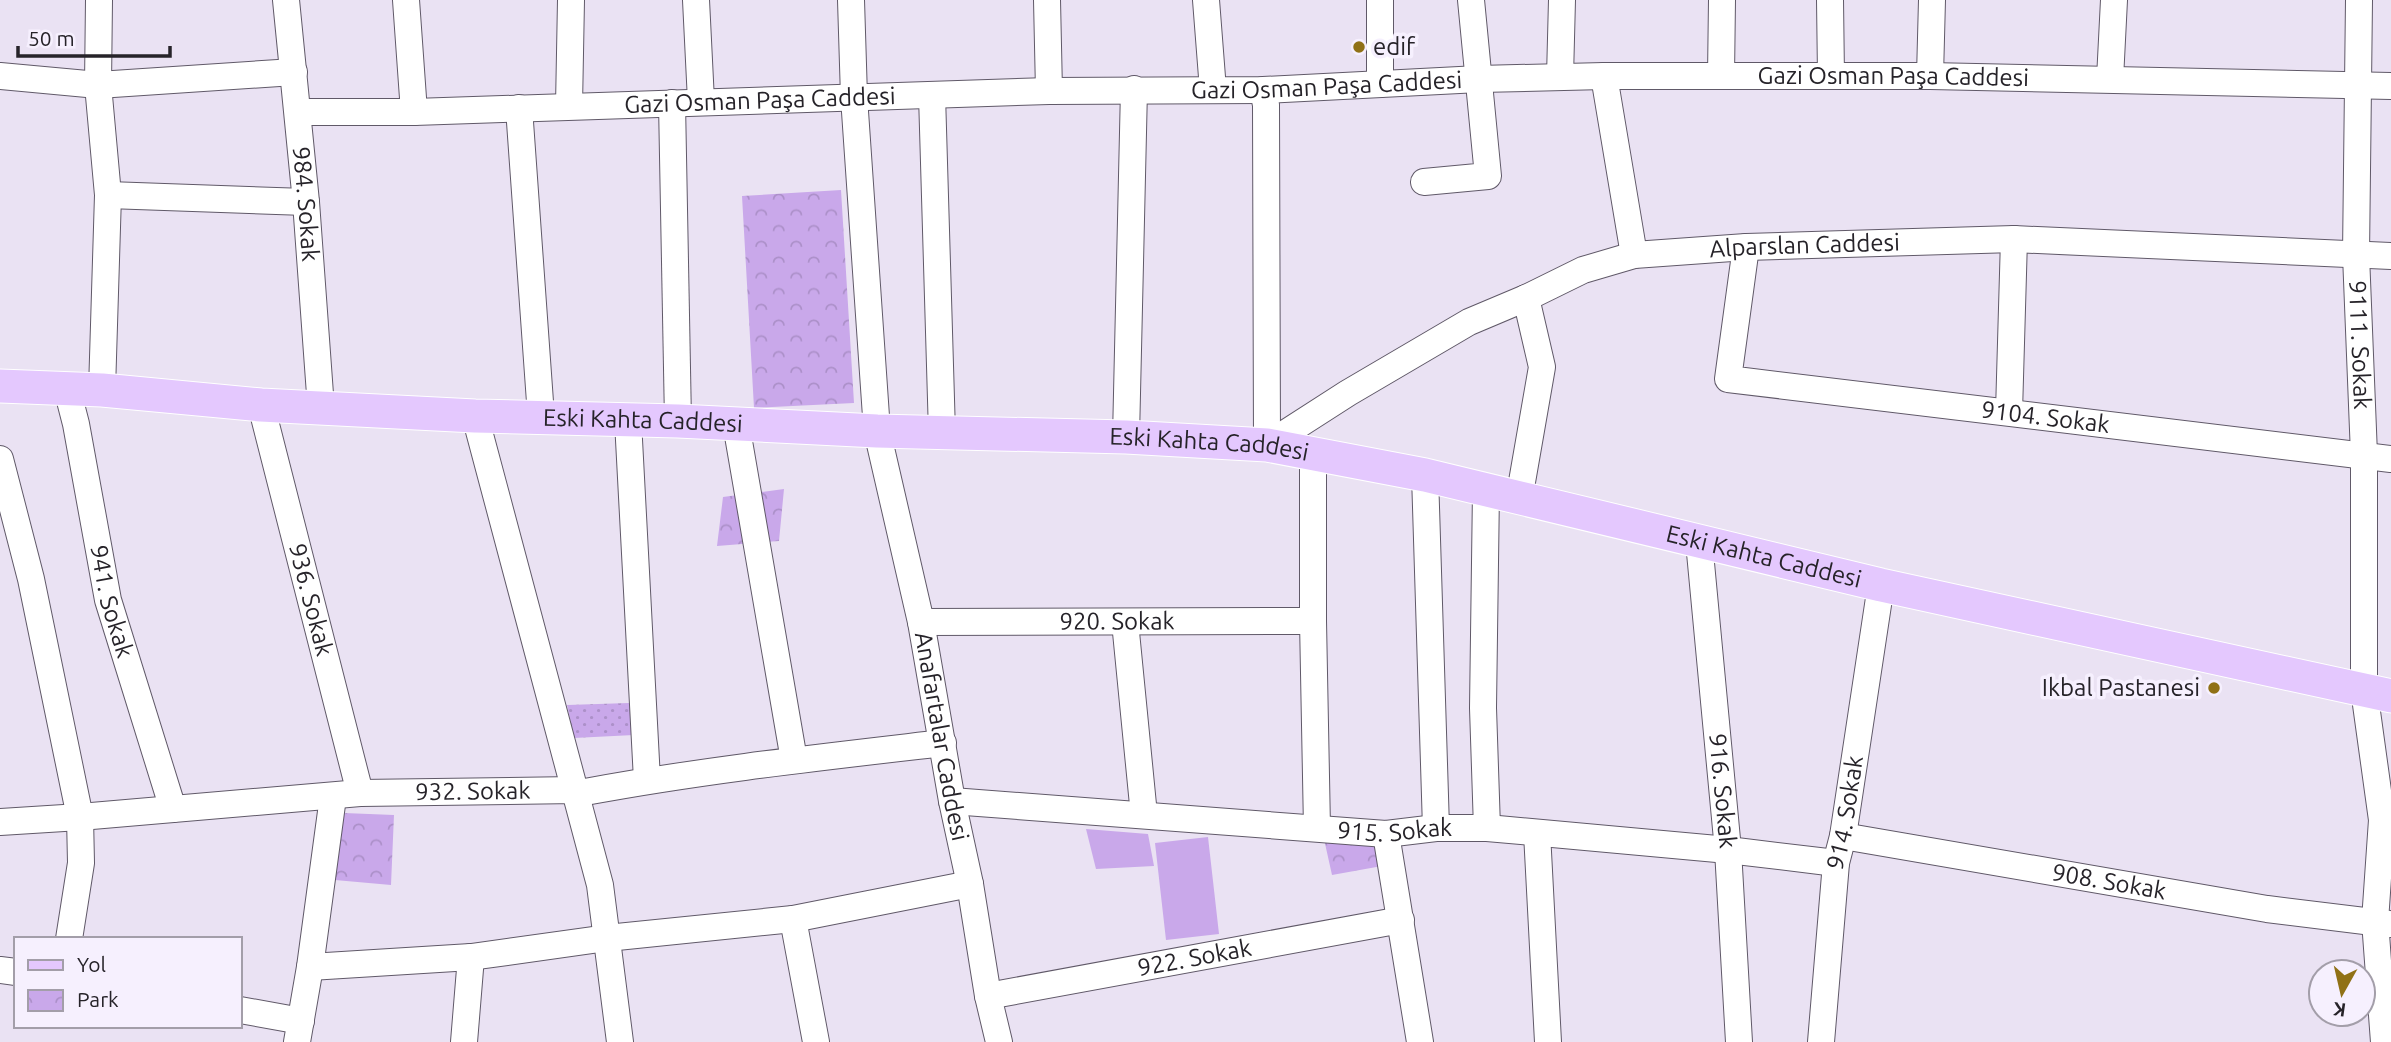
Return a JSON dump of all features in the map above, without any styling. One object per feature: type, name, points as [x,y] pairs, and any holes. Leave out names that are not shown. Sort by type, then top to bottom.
[{"type":"main road","name":"Eski Kahta Caddesi","points":[[0,386],[102,390],[261,405],[475,416],[541,416],[877,431],[1126,437],[1266,445],[1425,475],[1881,585],[2377,693]]},
{"type":"street","points":[[99,0],[98,85],[108,195],[102,390]]},
{"type":"street","name":"984. Sokak","points":[[286,0],[306,202],[321,408]]},
{"type":"street","points":[[406,0],[414,111]]},
{"type":"street","points":[[569,106],[571,0]]},
{"type":"street","points":[[696,0],[701,101]]},
{"type":"street","name":"Anafartalar Caddesi","points":[[851,0],[854,97],[877,431],[920,622],[952,801],[970,884],[988,996],[999,1042]]},
{"type":"street","points":[[1047,0],[1049,91]]},
{"type":"street","points":[[1206,0],[1213,90]]},
{"type":"street","points":[[1380,0],[1380,84]]},
{"type":"street","points":[[1424,182],[1488,176],[1471,0]]},
{"type":"street","points":[[1559,77],[1562,0]]},
{"type":"street","points":[[1721,76],[1722,0]]},
{"type":"street","points":[[1830,0],[1831,76]]},
{"type":"street","points":[[1930,76],[1932,0]]},
{"type":"street","points":[[2110,79],[2114,0]]},
{"type":"street","name":"9111. Sokak","points":[[2359,0],[2356,255],[2382,820],[2384,1042]]},
{"type":"street","points":[[0,76],[98,85],[293,72]]},
{"type":"street","points":[[1604,76],[1634,255]]},
{"type":"street","name":"Gazi Osman Paşa Caddesi","points":[[298,112],[414,111],[1134,89],[1263,90],[1479,79],[1604,76],[1930,76],[2391,86]]},
{"type":"street","points":[[1126,437],[1134,89]]},
{"type":"street","points":[[1263,90],[1266,105],[1266,445]]},
{"type":"street","points":[[932,95],[942,432]]},
{"type":"street","points":[[672,103],[678,421]]},
{"type":"street","points":[[519,108],[541,416]]},
{"type":"street","points":[[108,195],[306,202]]},
{"type":"street","points":[[2008,412],[2014,239]]},
{"type":"street","name":"Alparslan Caddesi","points":[[1266,445],[1469,322],[1583,270],[1634,255],[1746,247],[2014,239],[2391,256]]},
{"type":"street","name":"9104. Sokak","points":[[1746,247],[1728,379],[2391,459]]},
{"type":"street","points":[[1519,499],[1542,368],[1526,298]]},
{"type":"street","name":"941. Sokak","points":[[67,389],[76,424],[108,600],[173,809]]},
{"type":"street","name":"936. Sokak","points":[[261,405],[360,793]]},
{"type":"street","points":[[475,416],[600,885],[620,1042]]},
{"type":"street","points":[[628,421],[647,780]]},
{"type":"street","points":[[736,424],[794,760]]},
{"type":"street","points":[[1313,452],[1317,828]]},
{"type":"street","points":[[0,459],[31,579],[80,817],[81,863],[69,937]]},
{"type":"street","points":[[1425,475],[1436,828]]},
{"type":"street","points":[[1486,491],[1483,709],[1486,828]]},
{"type":"street","name":"916. Sokak","points":[[1699,542],[1728,850],[1739,1042]]},
{"type":"street","name":"914. Sokak","points":[[1821,1042],[1836,863],[1843,836],[1881,585]]},
{"type":"street","name":"920. Sokak","points":[[920,622],[1313,621]]},
{"type":"street","points":[[1125,622],[1144,815]]},
{"type":"street","name":"932. Sokak","points":[[0,822],[360,793],[584,792],[647,780],[943,743]]},
{"type":"street","points":[[242,1011],[299,1031],[333,797]]},
{"type":"street","name":"915. Sokak","points":[[952,801],[1386,834],[1436,828],[1486,828],[1728,850],[1836,863]]},
{"type":"street","points":[[1537,833],[1548,1042]]},
{"type":"street","points":[[1386,834],[1420,1042]]},
{"type":"street","name":"908. Sokak","points":[[1843,836],[2267,909],[2383,923]]},
{"type":"street","points":[[310,967],[471,957],[607,938],[793,919],[970,884]]},
{"type":"street","points":[[793,919],[816,1042]]},
{"type":"street","name":"922. Sokak","points":[[988,996],[1401,920]]},
{"type":"street","points":[[464,1042],[471,957]]},
{"type":"green space","points":[[841,190],[854,403],[754,408],[742,196]]},
{"type":"green space","points":[[784,489],[779,541],[717,546],[723,497]]},
{"type":"green space","points":[[629,703],[634,735],[574,738],[567,705]]},
{"type":"green space","points":[[344,813],[394,815],[391,885],[335,880]]},
{"type":"green space","points":[[1086,829],[1148,834],[1154,866],[1096,869]]},
{"type":"green space","points":[[1208,837],[1219,934],[1166,940],[1155,843]]},
{"type":"green space","points":[[1324,839],[1377,843],[1382,866],[1332,875]]},
{"type":"place","name":"edif","points":[[1359,47]]},
{"type":"place","name":"Ikbal Pastanesi","points":[[2214,688]]}]
